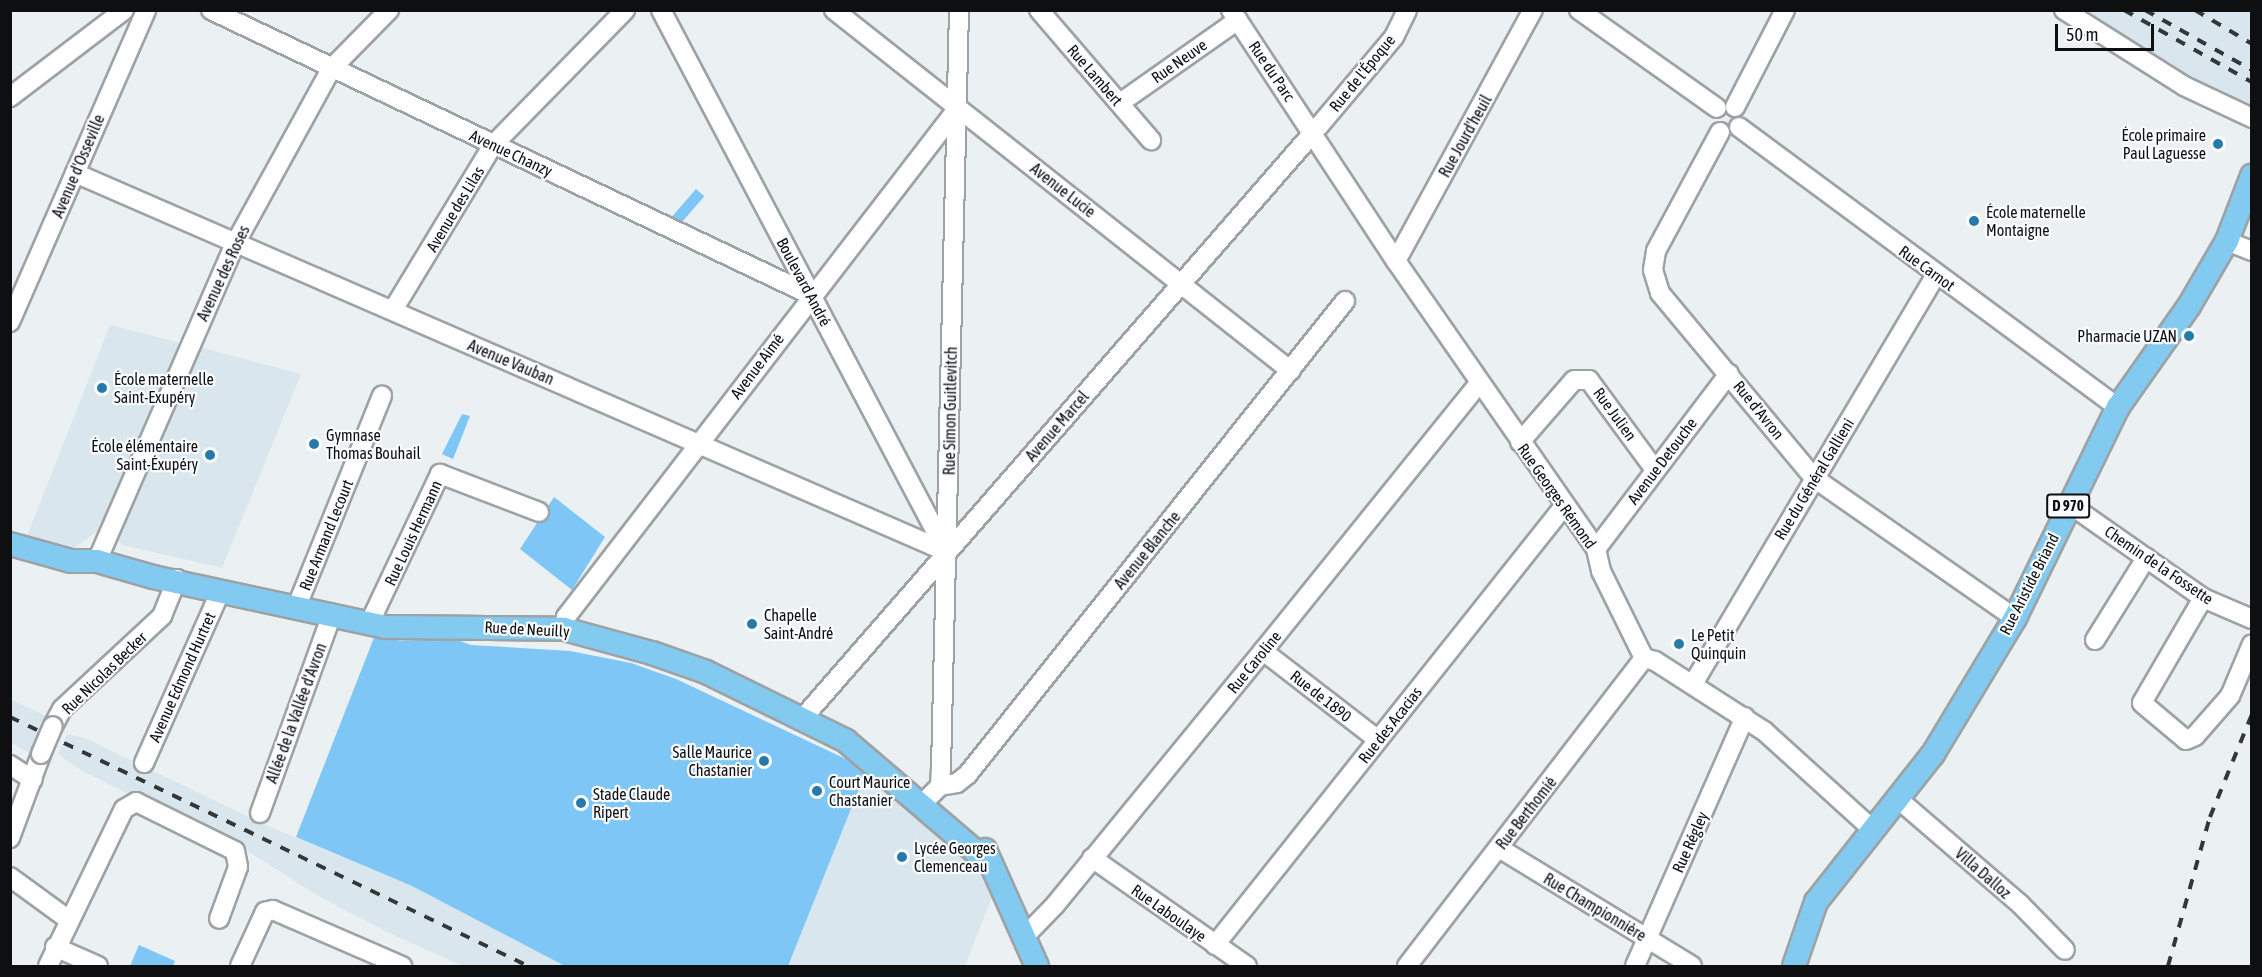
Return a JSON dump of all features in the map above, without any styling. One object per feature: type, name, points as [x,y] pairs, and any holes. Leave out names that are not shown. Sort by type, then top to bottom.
[{"type":"main road","name":"Rue Aristide Briand","points":[[1794,966],[1816,902],[1933,754],[2015,618],[2118,407],[2188,306],[2227,241],[2252,176]]},
{"type":"main road","name":"Rue de Neuilly","points":[[10,544],[59,554],[99,556],[149,564],[172,578],[406,629],[476,626],[564,629],[706,672],[802,719],[865,755],[868,762],[930,796],[986,850],[990,864],[1036,966]]},
{"type":"street","points":[[10,97],[124,10]]},
{"type":"street","name":"Avenue d'Osseville","points":[[10,322],[146,10]]},
{"type":"street","name":"Avenue Chanzy","points":[[211,10],[331,69],[811,295]]},
{"type":"street","name":"Avenue des Roses","points":[[99,556],[236,242],[331,69],[390,10]]},
{"type":"street","name":"Avenue des Lilas","points":[[393,310],[493,145],[625,10]]},
{"type":"street","name":"Boulevard André","points":[[661,10],[946,552]]},
{"type":"street","name":"Avenue Lucie","points":[[834,10],[1291,371]]},
{"type":"street","name":"Rue Simon Guitlevitch","points":[[930,796],[946,552],[959,10]]},
{"type":"street","name":"Rue Lambert","points":[[1039,10],[1151,140]]},
{"type":"street","name":"Rue de l'Époque","points":[[1312,133],[1394,37],[1407,10]]},
{"type":"street","name":"Rue Jourd'heuil","points":[[1396,261],[1533,10]]},
{"type":"street","points":[[1579,11],[1726,108],[1740,114],[1739,127],[1728,133],[1720,132],[1713,121],[1726,108],[1785,10]]},
{"type":"street","points":[[2064,10],[2184,86],[2252,118]]},
{"type":"street","name":"Rue Neuve","points":[[1119,103],[1235,15]]},
{"type":"street","name":"Rue du Parc","points":[[1235,15],[1312,133]]},
{"type":"street","name":"Avenue Aimé","points":[[564,629],[566,617],[698,442],[957,108]]},
{"type":"street","name":"Rue Carnot","points":[[1739,127],[1936,275],[2118,407]]},
{"type":"street","name":"Rue d'Avron","points":[[1720,132],[1656,250],[1653,270],[1660,293],[1814,478],[2015,618]]},
{"type":"street","name":"Rue Georges Rémond","points":[[1312,133],[1396,261],[1596,549],[1601,571],[1644,658]]},
{"type":"street","name":"Avenue Marcel","points":[[802,719],[1312,133]]},
{"type":"street","name":"Avenue Vauban","points":[[75,173],[698,442],[946,552]]},
{"type":"street","points":[[2227,241],[2252,251]]},
{"type":"street","name":"Rue du Général Gallieni","points":[[1693,684],[1936,275]]},
{"type":"street","name":"Avenue Blanche","points":[[930,796],[957,783],[968,774],[1346,301]]},
{"type":"street","name":"Avenue Detouche","points":[[1596,549],[1729,374]]},
{"type":"street","name":"Rue Julien","points":[[1520,442],[1574,380],[1589,380],[1655,470]]},
{"type":"street","name":"Rue Caroline","points":[[1024,937],[1263,651],[1479,382]]},
{"type":"street","name":"Rue Armand Lecourt","points":[[297,606],[382,396]]},
{"type":"street","name":"Rue Louis Hermann","points":[[370,622],[440,474],[539,512]]},
{"type":"street","name":"Chemin de la Fossette","points":[[2069,504],[2203,598],[2252,619]]},
{"type":"street","name":"Rue des Acacias","points":[[1215,945],[1564,505]]},
{"type":"street","points":[[2095,640],[2146,558]]},
{"type":"street","name":"Rue Nicolas Becker","points":[[10,838],[41,754],[62,709],[162,616],[172,578]]},
{"type":"street","name":"Avenue Edmond Hurtret","points":[[144,764],[220,590]]},
{"type":"street","points":[[2203,598],[2142,703],[2186,740],[2195,736],[2230,696],[2252,644]]},
{"type":"street","name":"Allée de la Vallée d'Avron","points":[[260,813],[332,614]]},
{"type":"street","name":"Rue de 1890","points":[[1263,651],[1378,740]]},
{"type":"street","points":[[1644,658],[1693,684],[1745,717],[1873,830]]},
{"type":"street","name":"Rue Berthomié","points":[[1407,966],[1644,658]]},
{"type":"street","name":"Rue Régley","points":[[1635,966],[1745,717]]},
{"type":"street","points":[[10,765],[33,780]]},
{"type":"street","name":"Villa Dalloz","points":[[1898,799],[2020,904],[2065,950]]},
{"type":"street","points":[[48,966],[55,947],[124,809],[136,802],[235,852],[238,867],[219,919]]},
{"type":"street","name":"Rue Championnière","points":[[1498,848],[1692,966]]},
{"type":"street","name":"Rue Laboulaye","points":[[1092,858],[1247,966]]},
{"type":"street","points":[[10,877],[69,920]]},
{"type":"street","points":[[240,966],[265,912],[273,910],[402,966]]},
{"type":"street","points":[[55,947],[98,966]]},
{"type":"shaded area","points":[[2075,11],[2251,11],[2251,111],[2162,66]]},
{"type":"shaded area","points":[[696,189],[704,196],[679,225],[671,218]]},
{"type":"shaded area","points":[[110,325],[181,343],[102,528],[75,547],[27,536]]},
{"type":"shaded area","name":"École élémentaire Saint-Éxupéry","points":[[199,347],[301,374],[222,568],[122,545],[116,537]]},
{"type":"shaded area","points":[[462,414],[470,416],[453,459],[442,454]]},
{"type":"shaded area","points":[[554,497],[605,537],[572,590],[520,549]]},
{"type":"shaded area","name":"Stade Claude Ripert","points":[[375,635],[400,641],[455,639],[471,645],[570,651],[631,663],[676,679],[867,769],[788,966],[565,966],[412,886],[296,837]]},
{"type":"shaded area","points":[[10,699],[46,716],[52,723],[35,752],[29,753],[11,743]]},
{"type":"shaded area","points":[[67,734],[85,738],[263,824],[412,886],[570,966],[462,966],[385,931],[320,897],[249,852],[82,771],[58,754]]},
{"type":"shaded area","name":"Lycée Georges Clemenceau","points":[[867,769],[988,875],[994,891],[965,966],[788,966]]},
{"type":"shaded area","points":[[139,945],[175,961],[173,966],[130,966]]},
{"type":"railway","points":[[2124,10],[2252,82]]},
{"type":"railway","points":[[2145,10],[2252,70]]},
{"type":"railway","points":[[2195,10],[2252,44]]},
{"type":"railway","points":[[2168,966],[2210,817],[2252,714]]},
{"type":"railway","points":[[10,717],[528,966]]},
{"type":"place","name":"École primaire Paul Laguesse","points":[[2218,144]]},
{"type":"place","name":"École maternelle Montaigne","points":[[1974,221]]},
{"type":"place","name":"Pharmacie UZAN","points":[[2189,336]]},
{"type":"place","name":"École maternelle Saint-Exupéry","points":[[102,388]]},
{"type":"place","name":"Gymnase Thomas Bouhail","points":[[314,444]]},
{"type":"place","name":"École élémentaire Saint-Éxupéry","points":[[210,455]]},
{"type":"place","name":"Chapelle Saint-André","points":[[752,624]]},
{"type":"place","name":"Le Petit Quinquin","points":[[1679,644]]},
{"type":"place","name":"Salle Maurice Chastanier","points":[[764,761]]},
{"type":"place","name":"Court Maurice Chastanier","points":[[817,791]]},
{"type":"place","name":"Stade Claude Ripert","points":[[581,803]]},
{"type":"place","name":"Lycée Georges Clemenceau","points":[[902,857]]}]
